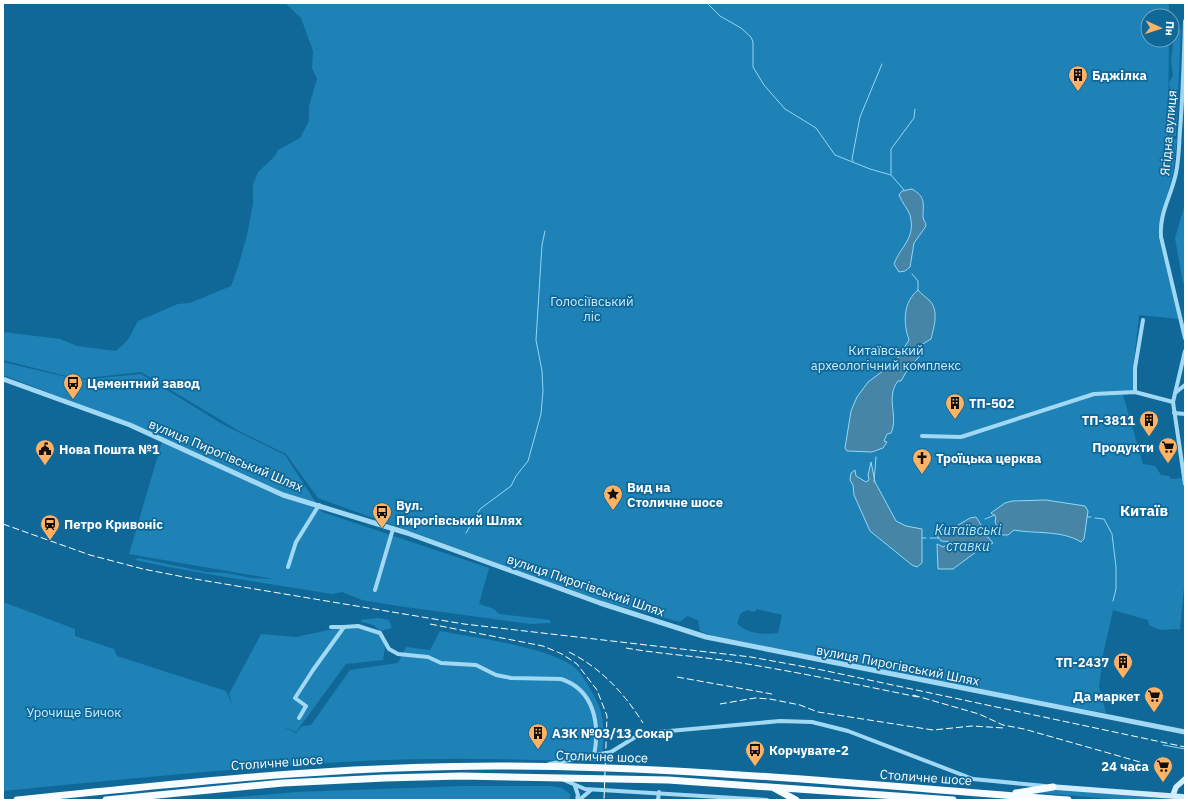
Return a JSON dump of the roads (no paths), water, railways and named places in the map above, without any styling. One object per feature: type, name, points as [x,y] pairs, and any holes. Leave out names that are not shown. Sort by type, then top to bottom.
[{"type":"highway","name":"Столичне шосе","points":[[17,800],[220,779],[329,770],[461,766],[540,766],[669,770],[1068,800]]},
{"type":"highway","name":"Столичне шосе","points":[[106,800],[228,788],[344,780],[461,776],[668,780],[953,800]]},
{"type":"highway","points":[[772,787],[796,800]]},
{"type":"highway","points":[[1001,795],[1053,787]]},
{"type":"highway","points":[[879,800],[895,796]]},
{"type":"main road","points":[[1173,795],[1176,786],[1185,779]]},
{"type":"main road","points":[[1053,787],[1185,797]]},
{"type":"main road","points":[[1173,795],[1179,800]]},
{"type":"street","name":"Ягідна вулиця","points":[[1185,21],[1176,172],[1170,198],[1161,216],[1160,226],[1161,237],[1185,338]]},
{"type":"street","points":[[1179,141],[1185,142]]},
{"type":"street","points":[[1135,392],[1135,368],[1143,320]]},
{"type":"street","points":[[1185,351],[1173,402],[1185,484]]},
{"type":"street","name":"вулиця Пирогівський Шлях","points":[[3,379],[130,425],[283,495],[393,528],[600,603],[706,636],[1185,732]]},
{"type":"street","points":[[1174,393],[1185,385]]},
{"type":"street","points":[[922,436],[961,437],[1085,396],[1135,392],[1173,402]]},
{"type":"street","points":[[1174,413],[1185,414]]},
{"type":"street","points":[[288,567],[296,542],[319,505]]},
{"type":"street","points":[[376,590],[393,528]]},
{"type":"street","points":[[331,627],[358,626],[380,633],[389,649],[398,654],[428,657],[441,663],[476,665],[496,675],[511,678],[561,679],[568,682],[584,694],[593,708],[596,742],[594,756]]},
{"type":"street","points":[[299,718],[306,706],[296,698],[313,670],[344,627]]},
{"type":"street","points":[[540,766],[594,756],[617,749],[637,736],[646,733],[780,721],[807,722],[848,731],[973,779],[1053,787]]},
{"type":"street","points":[[558,777],[575,786],[591,790],[659,792],[767,800]]},
{"type":"street","points":[[575,786],[578,800]]},
{"type":"street","points":[[578,800],[591,790]]},
{"type":"street","points":[[658,800],[659,792]]},
{"type":"street","points":[[688,800],[689,794]]},
{"type":"water","points":[[912,189],[922,198],[923,218],[926,226],[914,243],[910,267],[905,271],[899,272],[894,264],[907,241],[911,230],[911,223],[910,215],[899,195],[902,191]]},
{"type":"water","points":[[918,290],[933,305],[935,314],[934,324],[931,339],[921,345],[919,357],[909,367],[901,381],[898,381],[894,387],[892,401],[894,421],[891,433],[887,434],[884,441],[887,442],[883,448],[872,452],[847,451],[845,448],[851,411],[857,397],[868,382],[895,362],[909,340],[905,320],[907,307],[909,300]]},
{"type":"water","points":[[871,462],[875,482],[896,521],[906,526],[922,529],[922,563],[917,567],[912,565],[870,531],[854,495],[853,485],[850,480],[851,473],[855,470],[856,476],[866,482],[869,480],[868,475]]},
{"type":"water","points":[[1046,500],[1085,506],[1088,511],[1084,539],[1081,542],[1074,538],[1057,534],[1014,530],[1008,535],[1001,535],[995,522],[996,517],[991,513],[1005,503],[1012,501]]},
{"type":"water","name":"Китаївські ставки","points":[[976,517],[983,528],[983,536],[988,537],[993,543],[976,552],[953,569],[938,569],[937,544],[943,547],[952,542],[941,541],[937,536],[941,529],[948,531],[970,518]]},
{"type":"waterway","points":[[707,3],[720,16],[741,28],[751,37],[753,42],[753,67],[764,85],[785,109],[816,128],[835,155],[870,169],[891,175],[905,191]]},
{"type":"waterway","points":[[853,161],[852,159],[860,117],[882,64]]},
{"type":"waterway","points":[[891,174],[891,149],[914,118],[915,109]]},
{"type":"waterway","points":[[466,533],[480,509],[511,486],[516,476],[528,461],[541,414],[543,391],[542,371],[536,340],[542,245],[545,231]]},
{"type":"waterway","points":[[912,274],[918,281],[918,290]]},
{"type":"waterway","points":[[874,482],[876,457]]},
{"type":"waterway","points":[[985,519],[995,515]]},
{"type":"waterway","points":[[1095,518],[1104,519],[1112,534],[1116,567],[1116,589],[1113,601]]},
{"type":"waterway","points":[[930,538],[939,538]]},
{"type":"waterway","points":[[1163,745],[1185,749]]},
{"type":"railway","points":[[3,524],[90,555],[143,569],[189,578],[464,624],[751,657],[822,670],[1185,747]]},
{"type":"railway","points":[[430,624],[543,646],[562,654],[577,664],[597,690],[607,716],[604,800]]},
{"type":"railway","points":[[626,648],[753,665],[918,697]]},
{"type":"railway","points":[[569,652],[581,658],[611,682],[636,712],[643,723]]},
{"type":"railway","points":[[677,677],[772,694]]},
{"type":"railway","points":[[913,695],[979,714],[1003,725],[1024,729],[1140,762]]},
{"type":"railway","points":[[720,704],[755,698],[770,699],[800,705],[818,712],[933,730],[972,726],[1004,728]]},
{"type":"place","name":"Бджілка","points":[[1078,92]]},
{"type":"place","name":"Цементний завод","points":[[73,400]]},
{"type":"place","name":"ТП-502","points":[[955,420]]},
{"type":"place","name":"ТП-3811","points":[[1149,437]]},
{"type":"place","name":"Продукти","points":[[1168,464]]},
{"type":"place","name":"Нова Пошта №1","points":[[45,466]]},
{"type":"place","name":"Троїцька церква","points":[[922,475]]},
{"type":"place","name":"Вид на Столичне шосе","points":[[613,511]]},
{"type":"place","name":"Вул. Пирогівський Шлях","points":[[382,529]]},
{"type":"place","name":"Петро Кривоніс","points":[[50,541]]},
{"type":"place","name":"ТП-2437","points":[[1123,679]]},
{"type":"place","name":"Да маркет","points":[[1154,713]]},
{"type":"place","name":"АЗК №03/13 Сокар","points":[[538,750]]},
{"type":"place","name":"Корчувате-2","points":[[755,767]]},
{"type":"place","name":"24 часа","points":[[1163,783]]},
{"type":"district","name":"Китаїв","points":[[1144,511]]},
{"type":"park label","name":"Голосіївський ліс","points":[[592,308]]},
{"type":"park label","name":"Китаївський археологічний комплекс","points":[[886,358]]},
{"type":"park label","name":"Урочище Бичок","points":[[74,712]]}]
